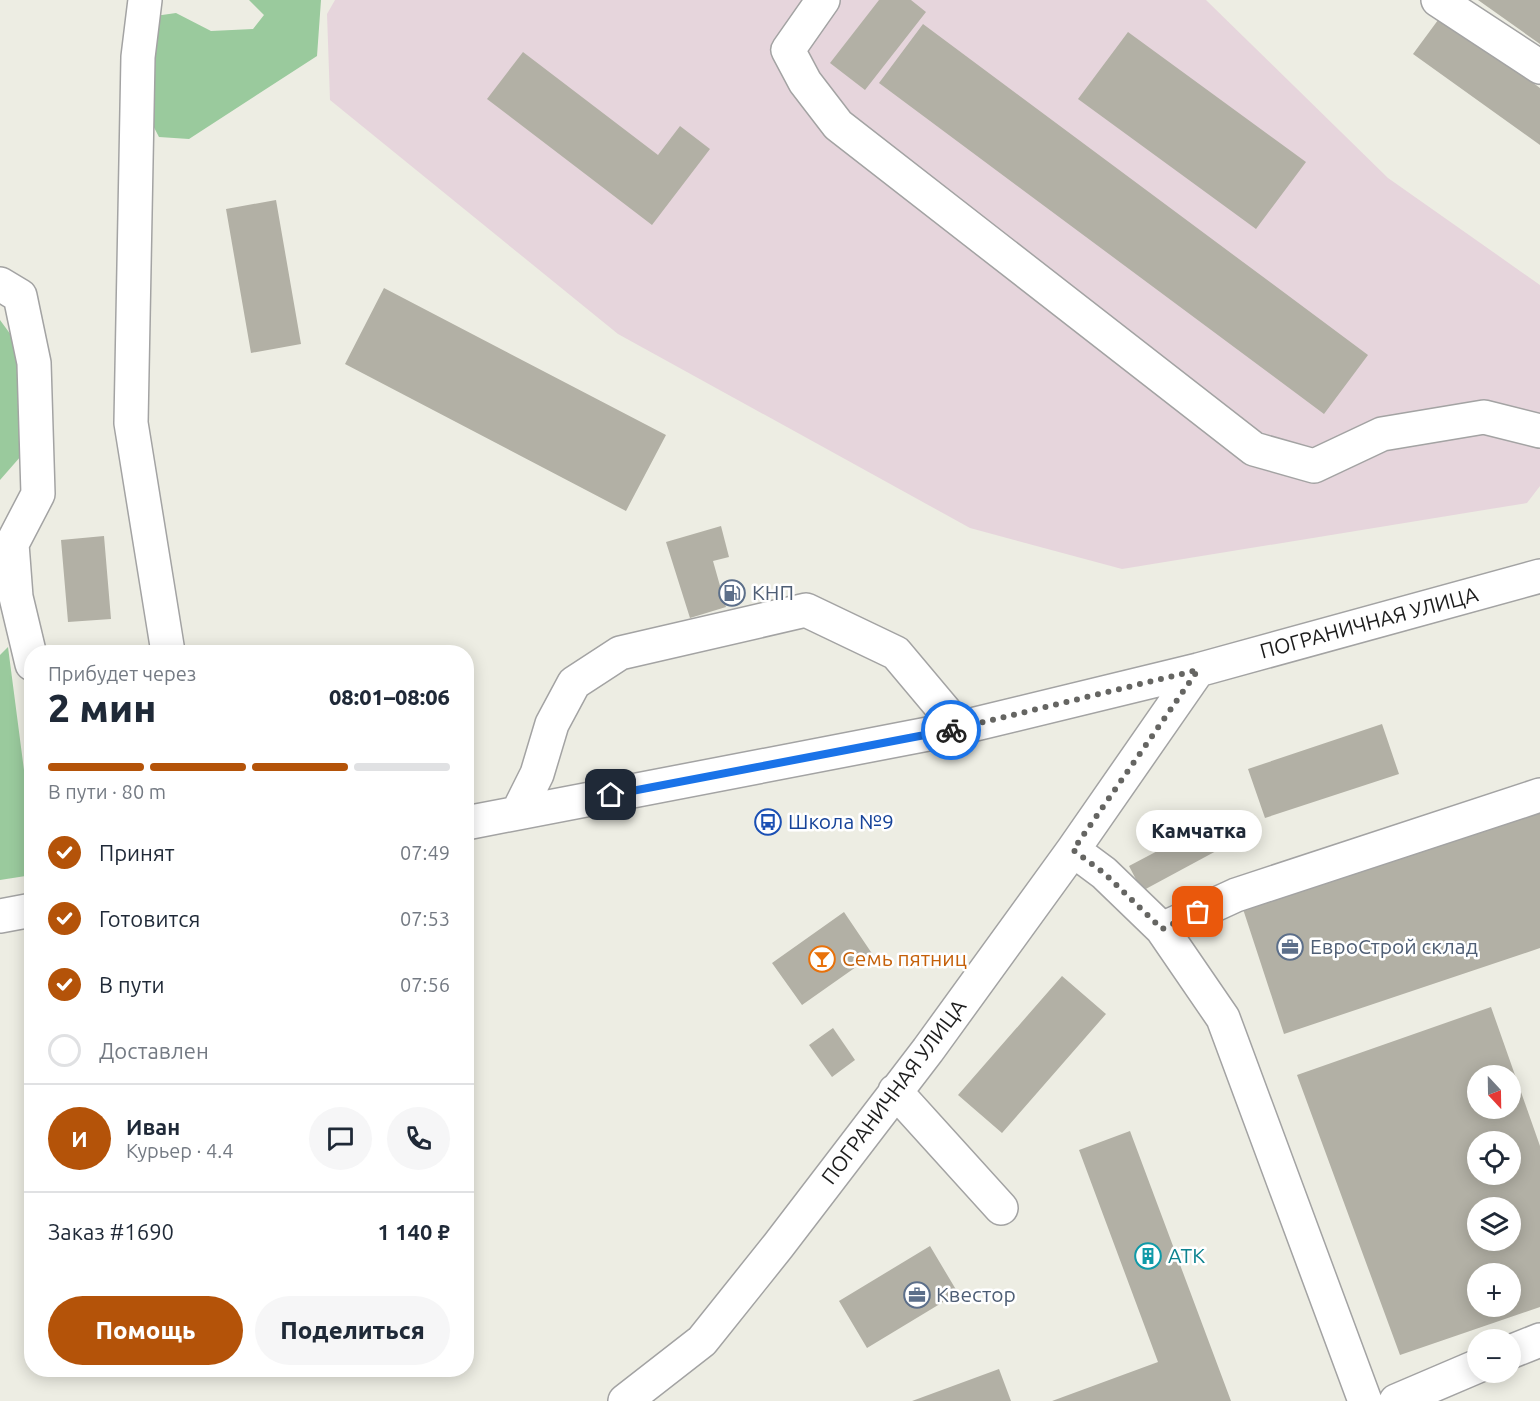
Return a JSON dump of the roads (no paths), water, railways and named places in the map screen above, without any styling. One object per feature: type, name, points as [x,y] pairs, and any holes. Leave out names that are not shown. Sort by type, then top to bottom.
[{"type":"street","points":[[146,0],[138,57],[131,423],[167,645]]},
{"type":"street","points":[[823,0],[788,50],[805,82],[838,125],[1254,448],[1314,466],[1382,434],[1484,417],[1540,431]]},
{"type":"street","points":[[1438,0],[1540,68]]},
{"type":"street","points":[[0,284],[20,296],[34,363],[38,494],[12,544],[16,597],[27,645]]},
{"type":"street","name":"ПОГРАНИЧНАЯ УЛИЦА","points":[[474,821],[959,728],[1198,670],[1540,576]]},
{"type":"street","points":[[518,812],[537,774],[552,724],[574,683],[620,653],[807,610],[896,653],[959,728]]},
{"type":"street","name":"ПОГРАНИЧНАЯ УЛИЦА","points":[[625,1401],[702,1341],[778,1246],[928,1050],[1073,850],[1198,670]]},
{"type":"street","points":[[1162,929],[1236,895],[1540,795]]},
{"type":"street","points":[[1073,850],[1104,873],[1162,929],[1223,1018],[1365,1401]]},
{"type":"street","points":[[0,916],[24,912]]},
{"type":"street","points":[[895,1091],[1001,1208]]},
{"type":"street","points":[[1521,1348],[1540,1340]]},
{"type":"street","points":[[1396,1401],[1467,1371]]},
{"type":"place","name":"КНП","points":[[732,593]]},
{"type":"place","name":"Школа №9","points":[[768,822]]},
{"type":"place","name":"Камчатка","points":[[1198,912]]},
{"type":"place","name":"ЕвроСтрой склад","points":[[1290,947]]},
{"type":"place","name":"Семь пятниц","points":[[822,959]]},
{"type":"place","name":"АТК","points":[[1148,1256]]},
{"type":"place","name":"Квестор","points":[[917,1295]]}]
